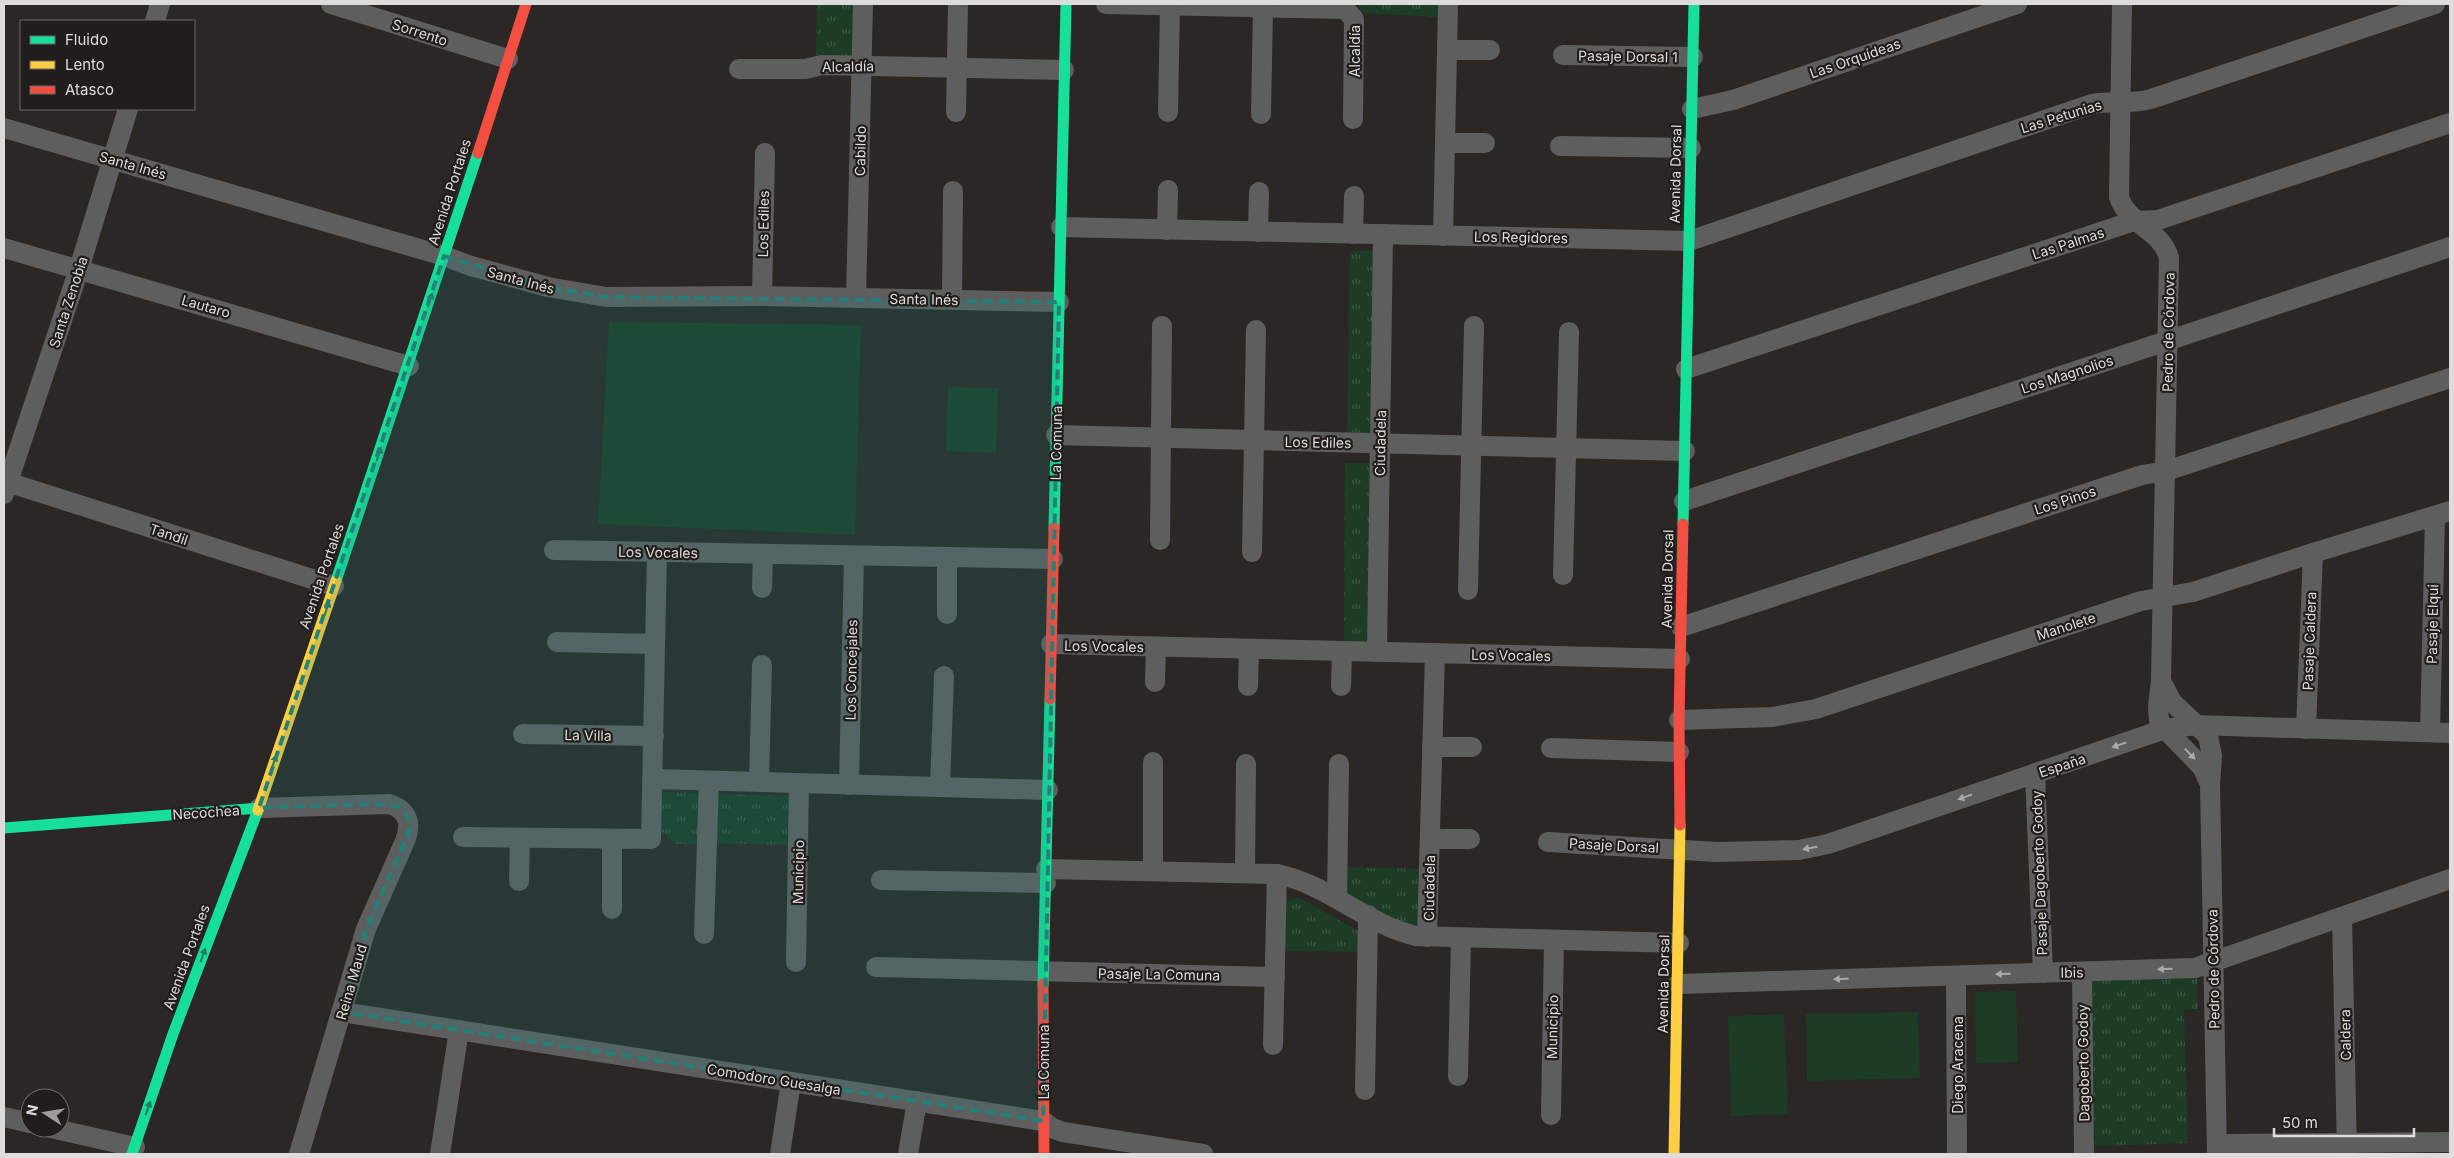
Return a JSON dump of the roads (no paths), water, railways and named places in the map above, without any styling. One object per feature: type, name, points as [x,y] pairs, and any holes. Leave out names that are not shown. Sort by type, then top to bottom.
[{"type":"street","points":[[155,20],[160,4]]},
{"type":"street","name":"Sorrento","points":[[331,4],[508,59]]},
{"type":"street","name":"Avenida Portales","points":[[133,1151],[173,1034],[258,808],[409,366],[526,4]]},
{"type":"street","name":"Cabildo","points":[[856,298],[863,4]]},
{"type":"street","points":[[956,112],[958,4]]},
{"type":"street","name":"La Comuna","points":[[1044,1154],[1044,970],[1066,4]]},
{"type":"street","name":"Alcaldía","points":[[1106,4],[1263,8],[1298,6],[1345,9],[1354,19],[1353,119]]},
{"type":"street","points":[[1443,236],[1448,4]]},
{"type":"street","name":"Avenida Dorsal","points":[[1674,1154],[1679,943],[1680,659],[1694,4]]},
{"type":"street","name":"Las Orquídeas","points":[[1692,109],[1733,100],[2017,4]]},
{"type":"street","name":"Pedro de Córdova","points":[[2122,4],[2119,198],[2122,206],[2134,221],[2163,244],[2169,258],[2162,681],[2158,707],[2159,720],[2165,729],[2202,766],[2210,784]]},
{"type":"street","name":"Las Petunias","points":[[1689,241],[2092,104],[2132,103],[2151,99],[2435,4]]},
{"type":"street","points":[[1168,112],[1170,5]]},
{"type":"street","points":[[1261,114],[1263,8]]},
{"type":"street","points":[[1447,50],[1490,50]]},
{"type":"street","name":"Pasaje Dorsal 1","points":[[1563,55],[1693,57]]},
{"type":"street","name":"Alcaldía","points":[[739,69],[862,66],[1064,70]]},
{"type":"street","name":"Santa Zenobia","points":[[5,486],[79,269],[128,110]]},
{"type":"street","name":"Las Palmas","points":[[1686,369],[2134,221],[2158,220],[2450,123]]},
{"type":"street","name":"Santa Inés","points":[[4,128],[444,256],[470,266],[531,282],[598,296],[632,298],[762,296],[1059,302]]},
{"type":"street","points":[[1445,143],[1485,143]]},
{"type":"street","points":[[1560,146],[1691,148]]},
{"type":"street","name":"Los Ediles","points":[[762,296],[765,152]]},
{"type":"street","points":[[1167,230],[1168,190]]},
{"type":"street","points":[[952,300],[953,191]]},
{"type":"street","points":[[1258,232],[1259,192]]},
{"type":"street","points":[[1353,234],[1354,196]]},
{"type":"street","name":"Los Regidores","points":[[1061,227],[1689,241]]},
{"type":"street","name":"Ciudadela","points":[[1377,652],[1383,234]]},
{"type":"street","name":"Los Magnolios","points":[[1684,501],[2450,247]]},
{"type":"street","name":"Lautaro","points":[[4,248],[409,366]]},
{"type":"street","points":[[1160,540],[1162,326]]},
{"type":"street","points":[[1468,590],[1474,326]]},
{"type":"street","points":[[1252,552],[1256,330]]},
{"type":"street","points":[[1563,575],[1569,332]]},
{"type":"street","name":"Los Pinos","points":[[1681,627],[2142,475],[2166,471],[2450,378]]},
{"type":"street","name":"Los Ediles","points":[[1056,435],[1685,451]]},
{"type":"street","name":"Tandil","points":[[5,486],[334,586]]},
{"type":"street","name":"Manolete","points":[[1679,720],[1772,717],[1803,712],[2141,601],[2193,592],[2443,513]]},
{"type":"street","name":"Pasaje Elqui","points":[[2430,732],[2443,513]]},
{"type":"street","name":"Los Vocales","points":[[554,550],[1053,560]]},
{"type":"street","points":[[463,837],[651,839],[657,552]]},
{"type":"street","name":"Pasaje Caldera","points":[[2306,729],[2313,553]]},
{"type":"street","points":[[762,588],[763,554]]},
{"type":"street","name":"Los Concejales","points":[[848,784],[854,556]]},
{"type":"street","points":[[946,614],[947,558]]},
{"type":"street","points":[[557,642],[655,644]]},
{"type":"street","name":"Los Vocales","points":[[1051,644],[1680,659]]},
{"type":"street","name":"Los Vocales","points":[[1155,682],[1156,647]]},
{"type":"street","points":[[1248,686],[1249,649]]},
{"type":"street","points":[[1341,686],[1342,651]]},
{"type":"street","name":"Ciudadela","points":[[1428,937],[1435,653]]},
{"type":"street","points":[[759,782],[762,666]]},
{"type":"street","points":[[940,787],[944,676]]},
{"type":"street","name":"Pedro de Córdova","points":[[2162,681],[2172,702],[2208,736],[2212,745],[2210,784],[2217,1149]]},
{"type":"street","name":"España","points":[[1680,848],[1717,852],[1814,848],[2165,729],[2196,725],[2450,732]]},
{"type":"street","name":"La Villa","points":[[523,734],[654,736]]},
{"type":"street","points":[[1432,747],[1472,747]]},
{"type":"street","points":[[1552,748],[1679,752]]},
{"type":"street","points":[[1153,762],[1153,871]]},
{"type":"street","points":[[1245,873],[1246,764]]},
{"type":"street","points":[[1337,899],[1339,764]]},
{"type":"street","name":"Pasaje Dagoberto Godoy","points":[[2036,773],[2043,973]]},
{"type":"street","points":[[652,780],[1048,790]]},
{"type":"street","points":[[704,934],[708,781]]},
{"type":"street","name":"Municipio","points":[[796,962],[799,783]]},
{"type":"street","name":"Necochea","points":[[4,828],[258,808],[377,804],[400,807],[406,814]]},
{"type":"street","name":"Reina Maud","points":[[299,1154],[366,929],[409,831],[406,814]]},
{"type":"street","points":[[519,881],[520,838]]},
{"type":"street","points":[[612,839],[612,909]]},
{"type":"street","name":"Ciudadela","points":[[1430,839],[1470,840]]},
{"type":"street","name":"Pasaje Dorsal","points":[[1548,842],[1680,848]]},
{"type":"street","points":[[881,880],[1153,871],[1277,874],[1298,880],[1396,931],[1428,937],[1679,943]]},
{"type":"street","points":[[1273,1045],[1277,874]]},
{"type":"street","name":"Ibis","points":[[1678,984],[2195,968],[2450,879]]},
{"type":"street","points":[[1365,1090],[1368,916]]},
{"type":"street","name":"Caldera","points":[[2342,916],[2347,1148]]},
{"type":"street","points":[[1458,1076],[1461,938]]},
{"type":"street","name":"Municipio","points":[[1550,1115],[1554,940]]},
{"type":"street","points":[[876,967],[1044,970]]},
{"type":"street","name":"Pasaje La Comuna","points":[[1044,970],[1275,977]]},
{"type":"street","name":"Dagoberto Godoy","points":[[2082,972],[2084,1154]]},
{"type":"street","name":"Diego Aracena","points":[[1956,976],[1957,1154]]},
{"type":"street","name":"Comodoro Guesalga","points":[[342,1012],[1043,1121],[1052,1128],[1062,1132],[1203,1154]]},
{"type":"street","points":[[440,1154],[459,1030]]},
{"type":"street","points":[[780,1154],[791,1082]]},
{"type":"street","points":[[908,1154],[916,1101]]},
{"type":"street","points":[[4,1117],[20,1121]]},
{"type":"street","points":[[70,1133],[133,1151]]},
{"type":"street","points":[[2217,1149],[2347,1148],[2450,1142]]}]
